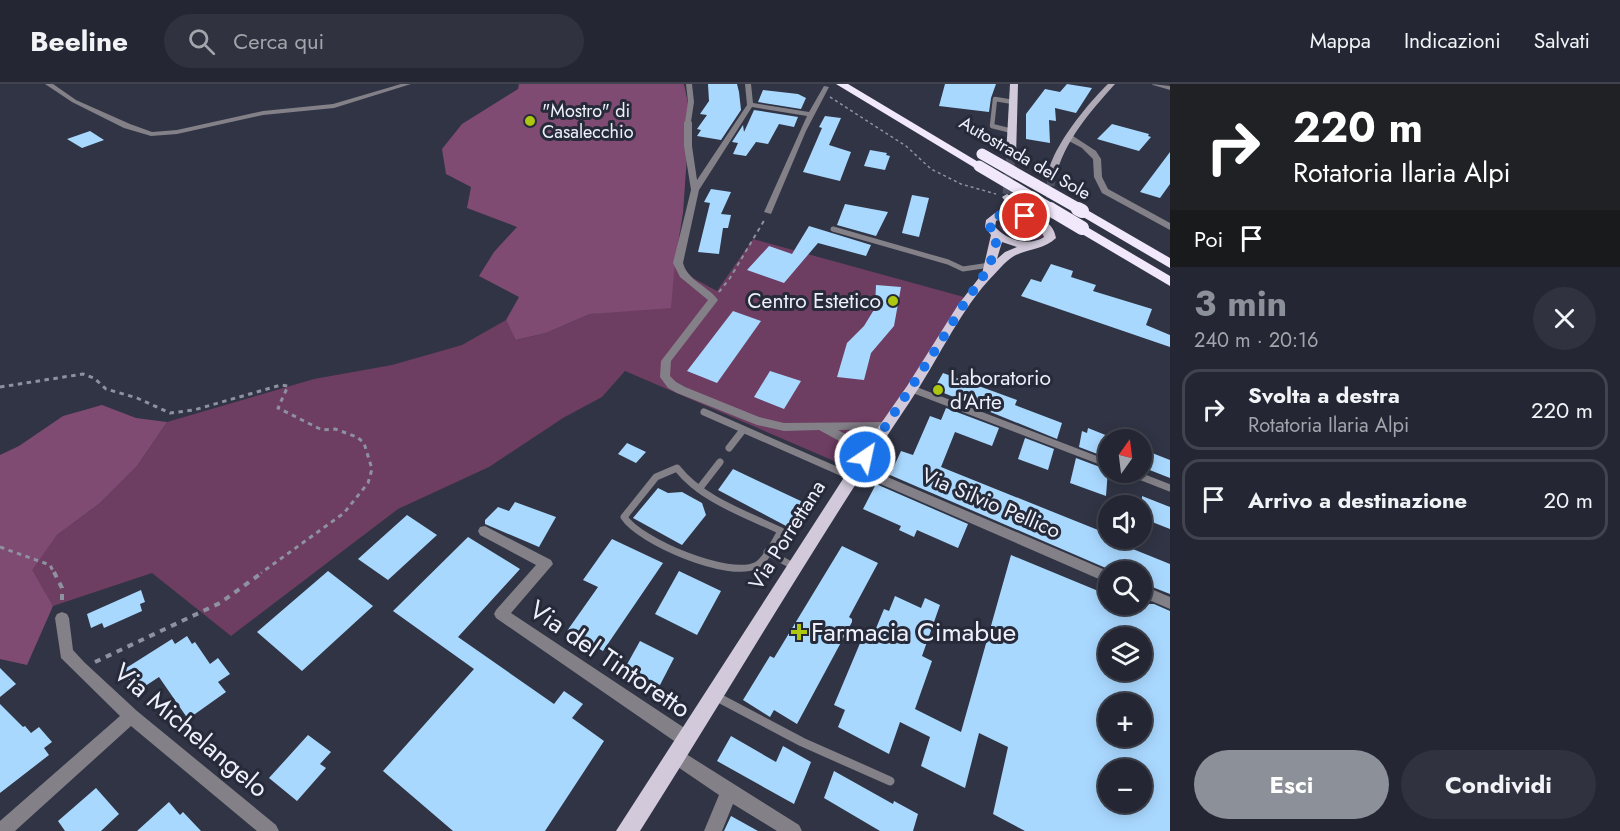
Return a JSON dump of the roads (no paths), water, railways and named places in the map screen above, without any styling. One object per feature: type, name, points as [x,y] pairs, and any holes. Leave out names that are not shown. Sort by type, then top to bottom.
[{"type":"highway","name":"Autostrada del Sole","points":[[841,84],[1082,211],[1170,264]]},
{"type":"highway","name":"Autostrada del Sole","points":[[861,84],[955,138]]},
{"type":"highway","name":"Autostrada del Sole","points":[[978,156],[1082,228],[1170,282]]},
{"type":"main road","points":[[1011,156],[1014,84]]},
{"type":"main road","points":[[1051,179],[1057,158],[1096,98],[1112,84]]},
{"type":"main road","points":[[1007,196],[1012,205],[1028,217],[999,215],[1007,196]]},
{"type":"main road","name":"Via Porrettana","points":[[983,280],[990,265],[997,234],[989,224],[999,215]]},
{"type":"main road","name":"Via Porrettana","points":[[627,831],[962,308],[983,280],[1009,254],[1048,240],[1050,236],[1048,222],[1028,217]]},
{"type":"main road","points":[[997,234],[1016,243],[1032,244]]},
{"type":"street","points":[[48,84],[74,100],[127,126],[151,134],[177,132],[263,113],[334,106],[408,84]]},
{"type":"street","points":[[689,84],[691,102],[688,146],[694,189]]},
{"type":"street","points":[[748,84],[750,105],[694,189],[682,241],[679,269],[687,280],[705,291],[713,300],[666,361],[665,377],[681,390],[768,424],[784,427],[886,425]]},
{"type":"street","points":[[1155,84],[1170,88]]},
{"type":"street","points":[[768,212],[802,131],[825,90]]},
{"type":"street","points":[[750,105],[812,115]]},
{"type":"street","points":[[1070,138],[1093,150],[1098,156],[1100,186],[1105,191],[1170,227]]},
{"type":"street","points":[[815,425],[843,436],[857,446],[858,468]]},
{"type":"street","name":"Via Silvio Pellico","points":[[858,468],[1098,573]]},
{"type":"street","name":"Via del Tintoretto","points":[[485,531],[546,564],[501,614],[681,747]]},
{"type":"street","points":[[1152,595],[1170,603]]},
{"type":"street","name":"Via Michelangelo","points":[[62,618],[66,653],[79,668],[131,716],[270,831]]},
{"type":"street","points":[[2,831],[131,716]]},
{"type":"street","points":[[681,747],[729,792],[793,831]]},
{"type":"street","points":[[712,831],[729,792]]},
{"type":"lane","points":[[1012,131],[992,126],[995,99],[1013,102]]},
{"type":"lane","points":[[833,229],[948,262],[963,269],[990,265]]},
{"type":"lane","points":[[912,389],[1098,460]]},
{"type":"lane","points":[[704,412],[743,430],[858,468]]},
{"type":"lane","points":[[729,448],[743,430]]},
{"type":"lane","points":[[699,489],[720,462]]},
{"type":"lane","points":[[677,468],[682,477],[699,489],[782,531],[758,565],[732,568],[705,563],[630,527],[624,516],[656,477],[677,468]]},
{"type":"lane","points":[[1152,481],[1170,488]]},
{"type":"lane","points":[[767,552],[795,567]]},
{"type":"lane","points":[[715,696],[802,741],[890,780]]},
{"type":"tunnel","points":[[1007,194],[1011,156]]},
{"type":"tunnel","points":[[1050,210],[1051,179]]},
{"type":"tunnel","points":[[1050,210],[1050,219]]},
{"type":"place","name":"\"Mostro\" di Casalecchio","points":[[530,121]]},
{"type":"place","name":"Centro Estetico","points":[[893,301]]},
{"type":"place","name":"Laboratorio d'Arte","points":[[938,390]]},
{"type":"place","name":"Farmacia Cimabue","points":[[799,632]]}]
